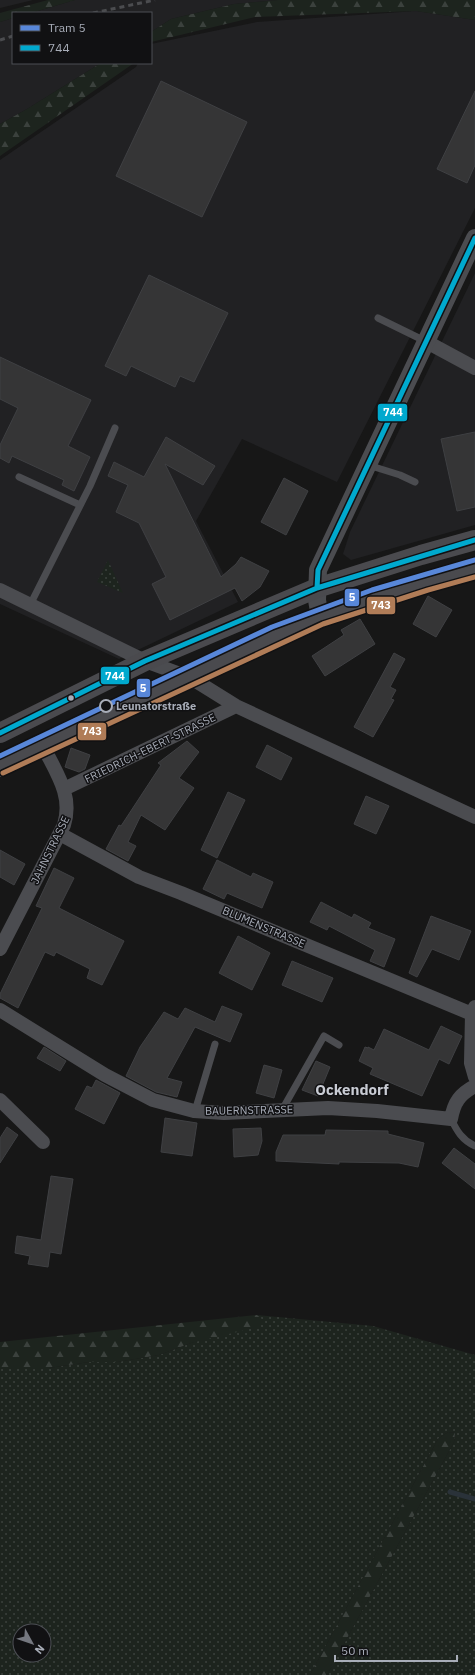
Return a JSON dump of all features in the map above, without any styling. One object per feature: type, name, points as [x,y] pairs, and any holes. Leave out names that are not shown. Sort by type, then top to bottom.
[{"type":"main road","points":[[0,733],[145,661],[317,588],[421,555],[475,540]]},
{"type":"main road","points":[[0,767],[44,748],[320,617],[426,583],[475,570]]},
{"type":"street","points":[[320,617],[317,600],[318,570],[475,238]]},
{"type":"street","points":[[426,341],[475,368]]},
{"type":"street","points":[[0,590],[145,661],[191,678],[236,706],[475,817]]},
{"type":"street","name":"FRIEDRICH-EBERT-STRASSE","points":[[64,789],[236,706]]},
{"type":"street","name":"JAHNSTRASSE","points":[[0,949],[60,834],[68,812],[64,789],[44,748]]},
{"type":"street","name":"BLUMENSTRASSE","points":[[60,834],[139,877],[181,892],[474,1010]]},
{"type":"street","name":"BAUERNSTRASSE","points":[[0,1010],[105,1075],[153,1100],[195,1111],[224,1113],[349,1109],[451,1118]]},
{"type":"street","points":[[474,1010],[471,1063],[475,1077]]},
{"type":"street","points":[[451,1118],[454,1104],[464,1092],[475,1086]]},
{"type":"street","points":[[0,1100],[42,1142]]},
{"type":"lane","points":[[378,318],[426,341]]},
{"type":"lane","points":[[30,605],[80,505],[115,428]]},
{"type":"lane","points":[[368,465],[400,475],[415,482]]},
{"type":"lane","points":[[19,477],[80,505]]},
{"type":"lane","points":[[282,1110],[324,1036],[339,1045]]},
{"type":"lane","points":[[195,1111],[215,1044]]},
{"type":"lane","points":[[451,1118],[456,1130],[465,1141],[475,1146]]},
{"type":"shaded area","points":[[0,0],[33,0],[0,8]]},
{"type":"shaded area","points":[[75,0],[278,0],[234,4],[171,19],[152,31],[152,12],[34,12]]},
{"type":"shaded area","points":[[416,11],[475,20],[475,208],[337,482],[242,439],[196,521],[238,602],[119,659],[0,604],[0,160],[136,67],[138,64],[152,64],[152,44],[257,22]]},
{"type":"shaded area","points":[[12,18],[12,64],[99,64],[0,124],[0,22]]},
{"type":"shaded area","points":[[475,273],[475,525],[351,560],[343,554],[350,532]]},
{"type":"green space","points":[[48,0],[75,0],[34,12],[12,12],[12,18],[0,22],[0,13]]},
{"type":"green space","points":[[278,0],[475,0],[475,20],[416,11],[255,17],[152,42],[152,31],[171,19],[234,4]]},
{"type":"green space","points":[[99,64],[133,64],[0,156],[0,124]]},
{"type":"green space","points":[[108,560],[123,593],[97,582]]},
{"type":"green space","points":[[257,1315],[373,1326],[475,1355],[475,1675],[327,1675],[454,1442],[455,1433],[448,1432],[438,1439],[310,1675],[0,1675],[0,1368],[49,1368],[89,1362],[117,1362],[159,1355],[191,1343],[263,1321]]},
{"type":"green space","points":[[257,1315],[264,1321],[258,1327],[191,1343],[159,1355],[117,1362],[89,1362],[49,1368],[0,1368],[0,1342]]},
{"type":"green space","points":[[448,1432],[455,1433],[454,1442],[327,1675],[310,1675],[438,1439]]},
{"type":"building","points":[[161,81],[247,122],[202,217],[116,176]]},
{"type":"building","points":[[475,91],[475,165],[467,183],[437,169]]},
{"type":"building","points":[[149,275],[228,313],[194,382],[180,376],[175,387],[131,366],[126,376],[105,366]]},
{"type":"building","points":[[0,357],[91,400],[68,446],[90,457],[74,491],[62,485],[64,480],[12,456],[9,463],[0,458],[0,445],[18,408],[0,399]]},
{"type":"building","points":[[475,432],[475,507],[457,511],[441,439]]},
{"type":"building","points":[[166,437],[215,466],[203,485],[165,464],[221,577],[236,564],[241,557],[269,571],[260,587],[242,601],[235,588],[170,620],[152,584],[166,577],[139,523],[116,512],[128,485],[108,476],[114,462],[144,477]]},
{"type":"building","points":[[284,478],[308,491],[286,535],[261,522]]},
{"type":"building","points":[[428,596],[452,610],[436,637],[413,624]]},
{"type":"building","points":[[360,619],[375,644],[325,676],[312,656],[344,635],[341,630]]},
{"type":"building","points":[[394,653],[405,659],[390,687],[396,690],[391,699],[394,700],[373,737],[354,727]]},
{"type":"building","points":[[187,741],[199,752],[179,778],[194,788],[165,830],[141,815],[128,842],[136,846],[128,861],[106,849],[119,825],[121,826],[161,765],[158,763]]},
{"type":"building","points":[[267,745],[292,758],[281,780],[256,767]]},
{"type":"building","points":[[71,748],[90,755],[85,769],[79,772],[65,767]]},
{"type":"building","points":[[228,792],[245,800],[217,858],[201,850]]},
{"type":"building","points":[[366,796],[389,806],[376,834],[354,824]]},
{"type":"building","points":[[0,850],[25,864],[14,885],[0,877]]},
{"type":"building","points":[[217,860],[251,877],[253,873],[273,882],[262,908],[227,893],[224,899],[203,889]]},
{"type":"building","points":[[54,868],[74,878],[59,908],[124,941],[102,985],[87,978],[90,969],[56,952],[54,956],[45,952],[18,1008],[0,998],[0,994],[42,908],[36,906]]},
{"type":"building","points":[[321,902],[352,918],[354,914],[371,923],[368,928],[395,939],[384,967],[370,961],[375,950],[329,926],[327,930],[310,922]]},
{"type":"building","points":[[431,916],[471,931],[459,960],[432,949],[417,977],[409,973]]},
{"type":"building","points":[[238,936],[270,953],[252,990],[219,973]]},
{"type":"building","points":[[292,961],[333,978],[322,1002],[282,985]]},
{"type":"building","points":[[222,1006],[242,1014],[230,1042],[195,1027],[167,1078],[182,1082],[177,1097],[156,1092],[126,1076],[140,1047],[164,1012],[178,1019],[185,1008],[215,1022]]},
{"type":"building","points":[[441,1026],[462,1036],[449,1064],[439,1059],[422,1096],[370,1074],[373,1068],[359,1061],[365,1047],[374,1050],[384,1029],[429,1050]]},
{"type":"building","points":[[44,1047],[66,1061],[60,1071],[37,1058]]},
{"type":"building","points":[[316,1061],[330,1067],[318,1096],[302,1090]]},
{"type":"building","points":[[264,1065],[282,1070],[274,1098],[256,1093]]},
{"type":"building","points":[[96,1080],[120,1093],[104,1124],[75,1109],[87,1086],[92,1088]]},
{"type":"building","points":[[165,1118],[197,1123],[192,1156],[161,1152]]},
{"type":"building","points":[[7,1127],[18,1135],[0,1163],[0,1138]]},
{"type":"building","points":[[261,1128],[262,1141],[258,1155],[234,1157],[233,1129]]},
{"type":"building","points":[[326,1130],[388,1131],[388,1134],[424,1143],[418,1167],[399,1163],[339,1162],[339,1164],[276,1161],[276,1152],[283,1135],[325,1135]]},
{"type":"building","points":[[454,1148],[475,1164],[475,1189],[442,1163]]},
{"type":"building","points":[[51,1176],[73,1179],[61,1254],[50,1252],[48,1267],[28,1264],[30,1256],[15,1253],[17,1236],[41,1240]]},
{"type":"waterway","points":[[450,1492],[475,1499]]},
{"type":"railway","points":[[98,12],[155,0]]},
{"type":"railway","points":[[0,40],[12,36]]},
{"type":"tram line","name":"5","points":[[0,756],[272,627],[372,590],[475,560]]},
{"type":"transit line","name":"744","points":[[317,588],[318,570],[475,238]]},
{"type":"transit line","name":"744","points":[[0,733],[145,661],[317,588],[475,540]]},
{"type":"transit line","name":"743","points":[[3,773],[323,624],[428,590],[475,577]]},
{"type":"place","name":"Leunatorstraße","points":[[106,706]]},
{"type":"district","name":"Ockendorf","points":[[352,1089]]}]
